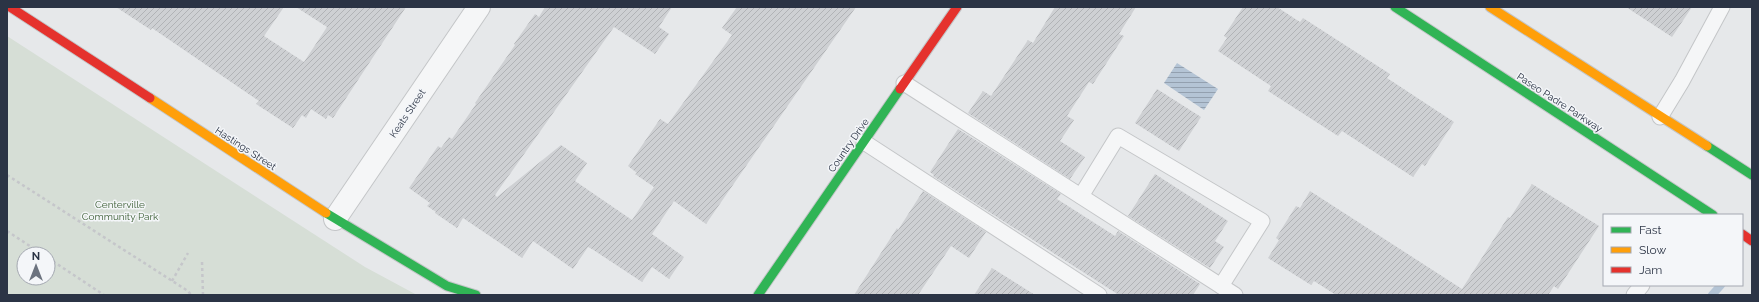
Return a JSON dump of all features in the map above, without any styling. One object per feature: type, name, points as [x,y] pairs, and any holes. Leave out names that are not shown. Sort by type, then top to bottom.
[{"type":"street","name":"Hastings Street","points":[[10,7],[335,219],[446,286],[476,295]]},
{"type":"street","name":"Keats Street","points":[[335,219],[478,7]]},
{"type":"street","name":"Country Drive","points":[[758,295],[957,7]]},
{"type":"street","name":"Paseo Padre Parkway","points":[[1395,7],[1706,213]]},
{"type":"street","points":[[1490,7],[1752,175]]},
{"type":"street","points":[[1743,235],[1752,241]]},
{"type":"lane","points":[[1660,116],[1682,82],[1722,7]]},
{"type":"lane","points":[[904,83],[1235,295]]},
{"type":"lane","points":[[1081,196],[1118,136],[1262,221],[1221,286]]},
{"type":"lane","points":[[864,142],[1098,295]]},
{"type":"lane","points":[[1634,295],[1641,286]]},
{"type":"path","points":[[7,175],[188,291],[191,295]]},
{"type":"path","points":[[7,231],[30,246]]},
{"type":"path","points":[[172,281],[188,253]]},
{"type":"path","points":[[202,262],[203,295]]},
{"type":"path","points":[[56,263],[104,295]]},
{"type":"green space","name":"Centerville Community Park","points":[[7,36],[365,267],[417,295],[7,295]]},
{"type":"water","points":[[1177,63],[1218,89],[1204,110],[1164,83]]},
{"type":"building","points":[[116,7],[284,7],[264,36],[304,62],[327,27],[296,7],[406,7],[333,118],[328,115],[326,119],[311,109],[306,118],[302,115],[293,128],[256,104],[259,101],[152,28],[151,30]]},
{"type":"building","points":[[545,7],[672,7],[659,27],[669,34],[655,54],[614,27],[495,195],[497,197],[561,145],[587,163],[575,181],[632,220],[654,187],[635,174],[637,173],[628,166],[660,119],[668,124],[732,35],[722,28],[737,7],[856,7],[706,224],[674,201],[652,234],[684,257],[669,279],[652,267],[642,282],[588,247],[573,269],[533,241],[522,258],[463,218],[457,228],[435,213],[436,212],[427,206],[430,203],[409,188],[438,146],[441,148],[449,137],[452,139],[535,14],[539,17]]},
{"type":"building","points":[[1055,7],[1136,7],[1119,34],[1124,36],[1093,84],[1089,82],[1067,116],[1074,120],[1060,141],[1085,157],[1070,179],[968,113],[983,91],[991,96],[1028,40],[1033,43]]},
{"type":"building","points":[[1243,7],[1277,7],[1300,22],[1303,18],[1390,74],[1387,78],[1454,122],[1425,166],[1422,164],[1413,177],[1342,131],[1338,136],[1268,91],[1271,86],[1218,51],[1227,38],[1224,36]]},
{"type":"building","points":[[1626,7],[1692,7],[1672,37]]},
{"type":"building","points":[[1157,89],[1201,117],[1179,151],[1135,123]]},
{"type":"building","points":[[958,129],[1061,194],[1057,199],[1115,236],[1118,231],[1200,284],[1193,295],[1119,295],[933,176],[934,175],[930,172]]},
{"type":"building","points":[[1155,174],[1228,221],[1215,241],[1224,247],[1210,268],[1128,216]]},
{"type":"building","points":[[1532,184],[1599,226],[1558,289],[1554,286],[1548,295],[1336,295],[1314,281],[1311,285],[1268,258],[1279,240],[1276,238],[1296,206],[1300,208],[1310,191],[1462,289],[1508,217],[1510,218]]},
{"type":"building","points":[[923,191],[986,232],[969,258],[951,246],[918,295],[854,295],[897,228],[898,230]]},
{"type":"building","points":[[992,268],[1035,295],[974,295]]},
{"type":"waterway","points":[[1712,295],[1720,286]]},
{"type":"traffic: fast","points":[[1395,7],[1711,214]]},
{"type":"traffic: fast","points":[[758,295],[900,89]]},
{"type":"traffic: fast","points":[[1707,146],[1752,175]]},
{"type":"traffic: fast","points":[[326,213],[447,286],[476,295]]},
{"type":"traffic: slow","points":[[1490,7],[1707,146]]},
{"type":"traffic: slow","points":[[150,98],[326,213]]},
{"type":"traffic: jam","points":[[10,7],[150,98]]},
{"type":"traffic: jam","points":[[900,89],[957,7]]},
{"type":"traffic: jam","points":[[1743,235],[1752,241]]}]
